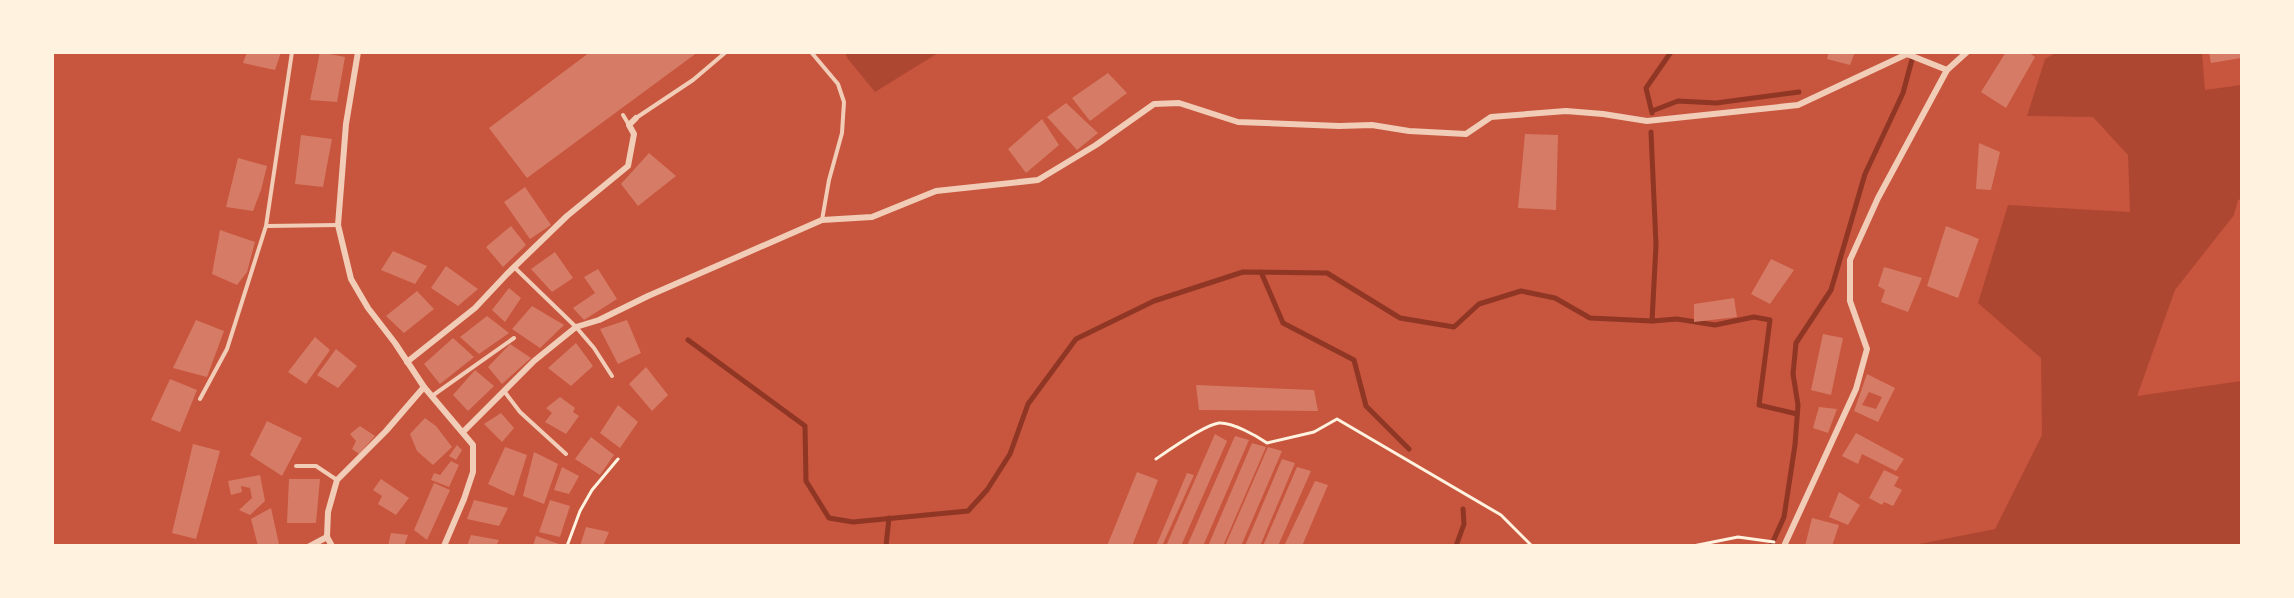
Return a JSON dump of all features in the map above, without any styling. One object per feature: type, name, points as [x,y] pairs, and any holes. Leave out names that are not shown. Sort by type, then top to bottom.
[{"type":"street","points":[[358,52],[346,124],[338,225],[351,279],[368,308],[381,323],[431,397],[473,445],[473,472],[444,546]]},
{"type":"street","points":[[1926,61],[1927,52]]},
{"type":"street","points":[[1784,545],[1856,389],[1867,349],[1850,301],[1850,260],[1878,198],[1947,70],[1967,52]]},
{"type":"street","points":[[463,432],[534,361],[576,327],[599,320],[648,296],[822,220],[873,217],[936,191],[1038,180],[1096,145],[1154,105],[1179,103],[1238,122],[1372,125],[1409,131],[1466,134],[1491,117],[1566,111],[1647,121],[1798,105],[1907,54],[1947,70]]},
{"type":"street","points":[[407,362],[475,308],[567,216],[628,166],[634,134],[629,125],[636,118]]},
{"type":"street","points":[[332,546],[327,537],[328,512],[337,480],[386,431],[424,387]]},
{"type":"street","points":[[310,546],[327,537]]},
{"type":"lane","points":[[200,399],[227,349],[267,226],[292,52]]},
{"type":"lane","points":[[636,118],[693,80],[726,52]]},
{"type":"lane","points":[[811,52],[838,84],[844,102],[842,133],[829,180],[822,220]]},
{"type":"lane","points":[[623,116],[629,125]]},
{"type":"lane","points":[[267,226],[338,225]]},
{"type":"lane","points":[[514,267],[576,327],[594,348],[612,376]]},
{"type":"lane","points":[[431,397],[514,338]]},
{"type":"lane","points":[[504,391],[520,412],[566,454]]},
{"type":"lane","points":[[296,466],[316,466],[337,480]]},
{"type":"path","points":[[1156,459],[1187,437],[1219,423],[1249,432],[1268,443],[1314,432],[1337,419],[1501,515],[1532,546]]},
{"type":"path","points":[[567,546],[580,511],[592,490],[618,459]]},
{"type":"path","points":[[1693,546],[1738,537],[1784,545]]},
{"type":"shaded area","points":[[2057,52],[2202,53],[2205,90],[2241,85],[2241,199],[2238,200],[2234,215],[2175,290],[2137,396],[2241,381],[2241,545],[1914,545],[1995,529],[2042,435],[2041,358],[1978,303],[2008,205],[2130,212],[2128,155],[2093,117],[2027,116],[2045,59]]},
{"type":"shaded area","points":[[845,53],[938,53],[875,92]]},
{"type":"building","points":[[247,52],[281,52],[275,70],[243,63]]},
{"type":"building","points":[[320,52],[345,57],[337,102],[310,100]]},
{"type":"building","points":[[590,52],[698,52],[527,178],[489,128]]},
{"type":"building","points":[[1829,52],[1855,52],[1850,65],[1827,59]]},
{"type":"building","points":[[2006,52],[2028,52],[2035,57],[2006,108],[1981,92]]},
{"type":"building","points":[[2209,52],[2240,52],[2241,58],[2211,63]]},
{"type":"building","points":[[1108,73],[1127,93],[1090,121],[1072,98]]},
{"type":"building","points":[[1066,103],[1098,133],[1077,150],[1047,117]]},
{"type":"building","points":[[1042,119],[1059,145],[1026,173],[1008,149]]},
{"type":"building","points":[[1525,134],[1558,135],[1556,210],[1518,208]]},
{"type":"building","points":[[301,135],[332,139],[323,187],[295,184]]},
{"type":"building","points":[[1979,143],[2000,152],[1991,190],[1976,189]]},
{"type":"building","points":[[649,153],[676,176],[638,206],[621,184]]},
{"type":"building","points":[[238,158],[267,166],[253,211],[226,207]]},
{"type":"building","points":[[525,187],[551,225],[530,239],[504,202]]},
{"type":"building","points":[[511,226],[526,245],[503,267],[486,247]]},
{"type":"building","points":[[1946,226],[1979,239],[1958,298],[1927,286]]},
{"type":"building","points":[[220,230],[255,242],[247,272],[237,285],[212,274]]},
{"type":"building","points":[[393,251],[427,266],[415,284],[381,270]]},
{"type":"building","points":[[555,252],[573,278],[552,292],[531,269]]},
{"type":"building","points":[[1771,259],[1794,270],[1770,304],[1751,294]]},
{"type":"building","points":[[446,266],[478,289],[458,306],[431,288]]},
{"type":"building","points":[[1884,267],[1922,278],[1908,312],[1881,302],[1885,290],[1878,286]]},
{"type":"building","points":[[598,269],[617,299],[584,320],[573,308],[595,293],[584,277]]},
{"type":"building","points":[[509,288],[521,298],[505,322],[492,310]]},
{"type":"building","points":[[417,291],[434,309],[404,333],[386,316]]},
{"type":"building","points":[[1734,298],[1737,317],[1694,322],[1694,304]]},
{"type":"building","points":[[532,306],[564,325],[540,348],[512,329]]},
{"type":"building","points":[[487,316],[509,333],[479,354],[460,337]]},
{"type":"building","points":[[196,320],[224,331],[207,377],[173,368]]},
{"type":"building","points":[[627,320],[641,353],[618,364],[600,329]]},
{"type":"building","points":[[1823,334],[1843,338],[1831,395],[1811,390]]},
{"type":"building","points":[[315,337],[330,350],[306,384],[288,372]]},
{"type":"building","points":[[453,338],[474,357],[440,384],[424,364]]},
{"type":"building","points":[[576,343],[593,366],[571,386],[548,368]]},
{"type":"building","points":[[510,344],[531,358],[502,384],[488,367]]},
{"type":"building","points":[[336,349],[357,366],[338,388],[317,375]]},
{"type":"building","points":[[646,367],[668,395],[652,411],[629,384]]},
{"type":"building","points":[[475,370],[494,386],[468,411],[453,395]]},
{"type":"building","points":[[1867,374],[1895,388],[1878,422],[1854,411]],"holes":[[[1869,392],[1882,397],[1876,409],[1862,405]]]},
{"type":"building","points":[[170,379],[197,390],[180,432],[151,420]]},
{"type":"building","points":[[1196,385],[1314,390],[1318,411],[1199,410]]},
{"type":"building","points":[[560,397],[575,408],[573,412],[579,416],[566,434],[545,422],[552,413],[546,408]]},
{"type":"building","points":[[618,405],[638,422],[620,448],[600,433]]},
{"type":"building","points":[[1819,407],[1837,409],[1828,433],[1813,428]]},
{"type":"building","points":[[501,413],[514,428],[502,442],[484,424]]},
{"type":"building","points":[[425,418],[436,426],[452,447],[433,465],[417,451],[410,434]]},
{"type":"building","points":[[267,421],[302,438],[282,476],[250,455]]},
{"type":"building","points":[[360,426],[375,436],[359,454],[352,449],[356,441],[350,434]]},
{"type":"building","points":[[1856,433],[1904,459],[1896,471],[1862,454],[1858,464],[1842,456]]},
{"type":"building","points":[[1215,434],[1227,441],[1181,546],[1166,546]]},
{"type":"building","points":[[1235,436],[1249,440],[1203,546],[1187,546]]},
{"type":"building","points":[[591,437],[614,455],[600,475],[575,459]]},
{"type":"building","points":[[1252,443],[1266,447],[1223,546],[1208,546]]},
{"type":"building","points":[[193,444],[220,451],[196,539],[172,533]]},
{"type":"building","points":[[457,445],[462,450],[456,460],[449,456]]},
{"type":"building","points":[[505,447],[527,455],[514,496],[488,484]]},
{"type":"building","points":[[1268,447],[1282,451],[1241,546],[1225,546]]},
{"type":"building","points":[[534,452],[558,464],[544,504],[523,496]]},
{"type":"building","points":[[1282,459],[1295,463],[1260,546],[1245,546]]},
{"type":"building","points":[[451,461],[459,465],[449,487],[431,480],[434,473],[440,475]]},
{"type":"building","points":[[562,467],[579,476],[569,494],[554,490]]},
{"type":"building","points":[[1297,467],[1311,471],[1278,546],[1263,546]]},
{"type":"building","points":[[1884,470],[1899,477],[1894,486],[1902,490],[1893,506],[1884,502],[1882,505],[1869,498]]},
{"type":"building","points":[[1137,472],[1158,480],[1132,546],[1107,546]]},
{"type":"building","points":[[1187,473],[1194,475],[1162,546],[1156,546]]},
{"type":"building","points":[[260,475],[265,501],[250,515],[239,510],[252,498],[250,488],[241,486],[242,492],[231,495],[228,481]]},
{"type":"building","points":[[289,479],[320,479],[316,523],[287,523]]},
{"type":"building","points":[[381,479],[409,498],[396,515],[378,504],[382,496],[373,490]]},
{"type":"building","points":[[1315,481],[1328,485],[1302,546],[1284,546]]},
{"type":"building","points":[[434,483],[450,490],[427,540],[414,530]]},
{"type":"building","points":[[1839,492],[1860,505],[1848,525],[1829,517]]},
{"type":"building","points":[[474,500],[508,508],[499,526],[467,519]]},
{"type":"building","points":[[550,500],[570,506],[560,537],[539,532]]},
{"type":"building","points":[[271,508],[279,544],[258,546],[251,519]]},
{"type":"building","points":[[1812,518],[1839,525],[1832,546],[1805,546]]},
{"type":"building","points":[[586,527],[609,532],[603,546],[580,546]]},
{"type":"building","points":[[391,533],[408,535],[404,546],[388,546]]},
{"type":"building","points":[[471,535],[499,540],[496,546],[467,546]]},
{"type":"building","points":[[536,536],[559,544],[558,546],[533,546]]},
{"type":"waterway","points":[[1652,113],[1646,88],[1671,52]]},
{"type":"waterway","points":[[1771,546],[1784,517],[1795,445],[1798,405],[1793,374],[1796,343],[1831,290],[1865,174],[1903,93],[1914,52]]},
{"type":"waterway","points":[[1652,111],[1678,101],[1716,103],[1799,92]]},
{"type":"waterway","points":[[1651,132],[1656,245],[1652,321]]},
{"type":"waterway","points":[[688,340],[805,426],[806,481],[829,518],[853,522],[968,511],[987,490],[1010,454],[1028,404],[1076,339],[1154,301],[1243,272],[1327,273],[1400,318],[1454,327],[1479,304],[1521,291],[1555,298],[1590,318],[1652,321],[1677,319],[1715,325],[1754,317],[1770,320],[1759,405],[1797,414]]},
{"type":"waterway","points":[[1261,272],[1283,323],[1354,360],[1366,406],[1409,449]]},
{"type":"waterway","points":[[1456,546],[1464,524],[1463,509]]},
{"type":"waterway","points":[[886,546],[889,518]]}]
